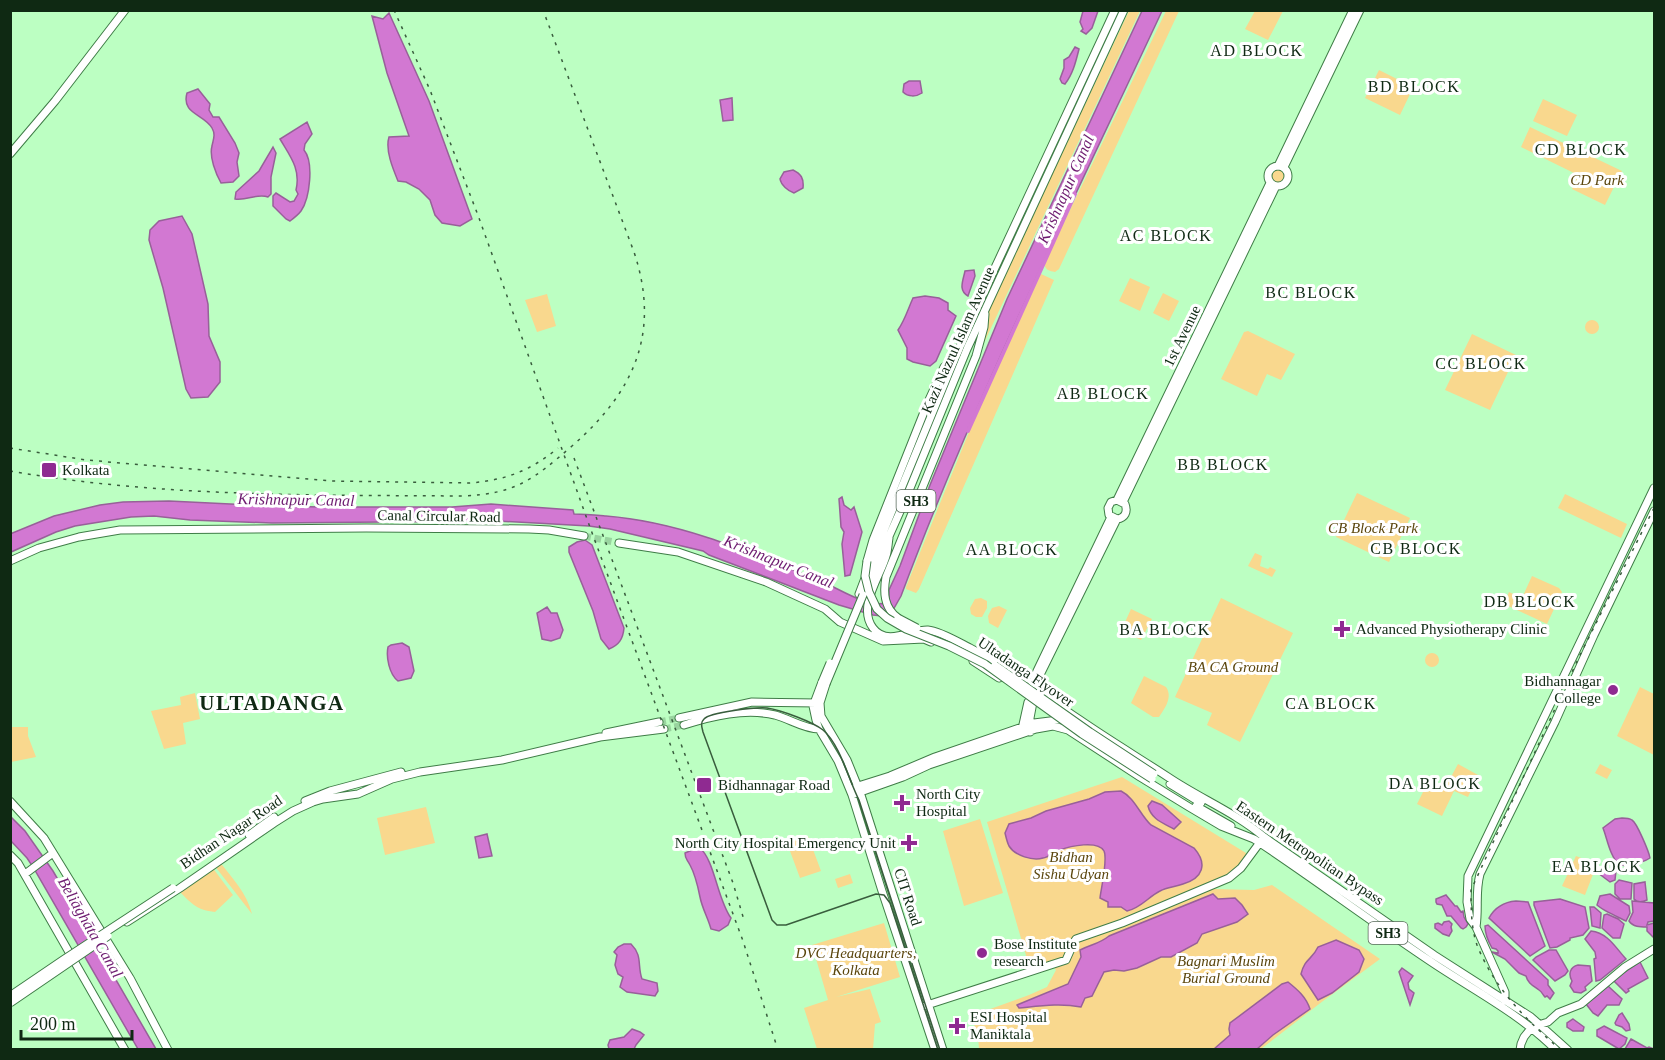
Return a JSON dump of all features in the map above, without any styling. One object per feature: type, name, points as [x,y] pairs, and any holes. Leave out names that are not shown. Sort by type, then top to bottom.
[{"type":"main road","points":[[10,149],[123,10]]},
{"type":"main road","points":[[10,154],[55,101],[123,10]]},
{"type":"main road","name":"Kazi Nazrul Islam Avenue","points":[[861,594],[873,557],[955,358],[982,285],[1115,10]]},
{"type":"main road","name":"Kazi Nazrul Islam Avenue","points":[[817,703],[861,594],[889,538],[985,309],[1124,10]]},
{"type":"main road","points":[[1281,166],[1353,10]]},
{"type":"main road","points":[[1281,166],[1360,10]]},
{"type":"main road","points":[[1281,166],[1288,174],[1287,181],[1281,186],[1273,185],[1268,178],[1268,173],[1272,167],[1281,166]]},
{"type":"main road","name":"1st Avenue","points":[[1120,501],[1273,185]]},
{"type":"main road","name":"Ultadanga Flyover","points":[[985,309],[984,327],[976,356],[887,574],[884,596],[890,611],[898,618],[909,625],[963,647],[990,662],[1153,777]]},
{"type":"main road","name":"Ultadanga Flyover","points":[[955,358],[944,367],[928,402],[869,552],[865,576],[868,592],[875,605],[894,623],[949,646],[990,667],[1082,734],[1259,839]]},
{"type":"main road","points":[[1505,1001],[1505,992],[1476,927],[1470,919],[1467,902],[1468,876],[1654,488]]},
{"type":"main road","points":[[1113,501],[1120,501],[1126,507],[1125,514],[1114,518],[1108,513],[1108,506],[1113,501]]},
{"type":"main road","points":[[1476,927],[1478,917],[1476,891],[1480,874],[1654,511]]},
{"type":"main road","points":[[1022,731],[1034,686],[1114,518]]},
{"type":"main road","name":"Canal Circular Road","points":[[10,561],[49,545],[97,533],[120,530],[529,529],[584,536]]},
{"type":"main road","name":"Eastern Metropolitan Bypass","points":[[889,538],[887,554],[870,598],[868,617],[872,627],[880,634],[898,636],[926,630],[934,631],[981,654],[1034,686],[1080,720],[1174,782],[1253,827],[1259,839],[1420,955],[1480,994],[1536,1025],[1556,1050]]},
{"type":"main road","points":[[619,543],[678,552],[766,582],[825,609],[840,622],[883,641],[924,639],[955,651],[978,664],[1031,700]]},
{"type":"main road","points":[[1613,574],[1622,579]]},
{"type":"main road","points":[[1030,728],[1031,700]]},
{"type":"main road","points":[[684,725],[700,716],[752,702],[817,703],[814,714],[845,756],[883,894],[924,1006],[944,1050]]},
{"type":"main road","points":[[679,718],[757,712],[777,716],[810,728],[822,727]]},
{"type":"main road","points":[[855,791],[934,757],[1054,720],[1080,720]]},
{"type":"main road","points":[[600,735],[656,722]]},
{"type":"main road","name":"Eastern Metropolitan Bypass","points":[[1030,728],[1053,726],[1068,730],[1221,826],[1259,839],[1505,1001],[1568,1050]]},
{"type":"main road","points":[[600,735],[660,730]]},
{"type":"main road","name":"Bidhan Nagar Road","points":[[10,1003],[175,890],[281,813],[312,798],[401,772],[600,735]]},
{"type":"main road","points":[[10,801],[44,838],[130,978],[168,1050]]},
{"type":"main road","points":[[924,1006],[1066,960],[1076,939],[1122,923],[1234,875],[1259,839]]},
{"type":"main road","points":[[26,873],[52,854]]},
{"type":"main road","points":[[10,855],[26,873],[125,1050]]},
{"type":"main road","name":"Bidhan Nagar Road","points":[[10,996],[175,890]]},
{"type":"main road","points":[[1520,1050],[1524,1037],[1536,1025],[1548,1022],[1558,1013],[1581,1004],[1616,974],[1654,949]]},
{"type":"main road","points":[[924,1006],[935,1050]]},
{"type":"green space","points":[[1129,11],[1140,11],[983,345],[988,310]]},
{"type":"green space","points":[[1166,11],[1179,11],[1059,269],[1055,272],[1049,271],[1044,264]]},
{"type":"green space","points":[[1255,11],[1283,11],[1268,40],[1245,29]]},
{"type":"green space","points":[[1379,70],[1411,86],[1411,92],[1400,115],[1365,98]]},
{"type":"green space","points":[[1543,99],[1577,115],[1567,136],[1533,121]]},
{"type":"green space","name":"CD Park","points":[[1530,127],[1622,171],[1605,205],[1572,189],[1578,175],[1521,147]]},
{"type":"green space","points":[[1275,169],[1281,169],[1285,176],[1281,183],[1275,183],[1271,179],[1271,173]]},
{"type":"green space","points":[[1041,274],[1054,280],[919,589],[916,593],[906,589],[969,432],[1037,278]]},
{"type":"green space","points":[[1130,278],[1150,287],[1140,311],[1119,301]]},
{"type":"green space","points":[[1163,293],[1179,301],[1169,321],[1153,313]]},
{"type":"green space","points":[[547,294],[556,326],[537,332],[525,300]]},
{"type":"green space","points":[[1589,320],[1595,320],[1599,327],[1595,334],[1589,334],[1585,330],[1585,324]]},
{"type":"green space","points":[[1248,331],[1295,354],[1281,380],[1267,374],[1257,396],[1221,379],[1244,332]]},
{"type":"green space","points":[[1472,334],[1516,355],[1490,410],[1445,390]]},
{"type":"green space","name":"CB Block Park","points":[[1357,493],[1410,518],[1389,562],[1336,537]]},
{"type":"green space","points":[[1565,494],[1627,524],[1621,538],[1558,508]]},
{"type":"green space","points":[[1255,553],[1262,556],[1260,566],[1276,570],[1272,577],[1248,566]]},
{"type":"green space","points":[[1532,576],[1559,588],[1562,592],[1547,624],[1504,604],[1509,592],[1522,598]]},
{"type":"green space","points":[[981,598],[987,601],[987,608],[982,617],[976,617],[971,614],[970,608],[975,599]]},
{"type":"green space","name":"BA CA Ground","points":[[1221,598],[1293,633],[1240,742],[1207,725],[1212,713],[1175,697]]},
{"type":"green space","points":[[999,606],[1007,610],[998,628],[989,623],[988,616],[992,608]]},
{"type":"green space","points":[[1131,609],[1152,619],[1141,640],[1121,631]]},
{"type":"green space","points":[[1429,653],[1435,653],[1439,660],[1435,667],[1429,667],[1425,663],[1425,657]]},
{"type":"green space","points":[[1144,676],[1166,687],[1168,691],[1167,702],[1159,717],[1153,717],[1131,703]]},
{"type":"green space","points":[[1640,687],[1654,694],[1654,755],[1617,736]]},
{"type":"green space","points":[[195,693],[200,719],[183,723],[186,744],[164,749],[151,711],[181,705],[180,697]]},
{"type":"green space","points":[[11,727],[28,727],[28,736],[36,757],[11,762]]},
{"type":"green space","points":[[1458,764],[1478,775],[1468,797],[1454,791],[1442,816],[1417,804],[1429,780],[1445,788]]},
{"type":"green space","points":[[1600,764],[1612,770],[1607,779],[1595,773]]},
{"type":"green space","name":"Bagnari Muslim Burial Ground","points":[[1122,777],[1246,853],[1245,858],[1231,876],[1080,935],[1073,947],[1082,940],[1212,889],[1254,890],[1272,885],[1380,959],[1261,1049],[979,1049],[978,1036],[971,1016],[1047,987],[1056,970],[1052,964],[1030,969],[987,822]]},
{"type":"green space","points":[[426,807],[435,843],[385,855],[377,818]]},
{"type":"green space","points":[[980,819],[1003,893],[964,906],[943,831]]},
{"type":"green space","points":[[808,836],[821,871],[800,878],[787,843]]},
{"type":"green space","points":[[1576,856],[1597,864],[1585,895],[1562,886]]},
{"type":"green space","points":[[219,861],[243,892],[252,914],[214,865]]},
{"type":"green space","points":[[212,867],[233,895],[215,912],[195,906],[180,892]]},
{"type":"green space","points":[[850,874],[853,883],[838,888],[835,879]]},
{"type":"green space","name":"DVC Headquarters, Kolkata","points":[[884,923],[900,977],[836,997],[870,989],[881,1022],[875,1024],[873,1049],[817,1049],[804,1008],[828,1000],[812,945]]},
{"type":"water","points":[[1083,11],[1098,11],[1092,28],[1086,34],[1081,31],[1083,29],[1080,22]]},
{"type":"water","points":[[1142,11],[1162,11],[993,373],[901,596],[888,614],[873,615],[839,605],[703,551],[589,526],[498,521],[272,523],[190,520],[154,516],[131,517],[75,526],[11,552],[10,534],[54,516],[123,502],[169,501],[322,507],[452,507],[491,504],[573,510],[574,514],[635,519],[663,525],[745,551],[863,601],[885,603],[889,598],[889,590],[930,485],[1007,299]]},
{"type":"water","points":[[389,13],[429,101],[472,219],[460,226],[442,223],[435,215],[430,200],[419,189],[406,182],[398,181],[392,165],[388,148],[389,137],[409,136],[387,73],[372,16],[383,19]]},
{"type":"water","points":[[1075,47],[1079,49],[1077,58],[1065,84],[1060,79],[1064,60],[1069,57]]},
{"type":"water","points":[[909,81],[920,81],[922,93],[912,96],[903,92],[904,84]]},
{"type":"water","points":[[198,89],[210,104],[209,110],[213,117],[219,117],[239,153],[237,162],[239,176],[233,182],[221,183],[211,155],[213,131],[208,123],[190,110],[187,105],[187,93]]},
{"type":"water","points":[[732,98],[733,120],[723,121],[720,100]]},
{"type":"water","points":[[307,122],[312,134],[304,150],[309,163],[309,189],[301,211],[290,221],[273,206],[273,196],[276,193],[290,202],[294,201],[298,194],[296,169],[280,139]]},
{"type":"water","points":[[273,147],[276,153],[271,177],[271,194],[268,197],[235,199],[236,192],[259,171]]},
{"type":"water","points":[[793,170],[798,173],[803,182],[803,188],[794,193],[785,188],[780,179],[784,172]]},
{"type":"water","points":[[182,216],[192,234],[208,304],[209,336],[220,362],[220,382],[208,397],[191,398],[186,389],[163,288],[149,240],[150,230],[159,221]]},
{"type":"water","points":[[974,270],[975,276],[968,296],[962,288],[963,278],[965,271]]},
{"type":"water","points":[[925,296],[939,298],[948,303],[948,310],[956,316],[936,361],[930,366],[907,359],[907,348],[898,330],[913,298]]},
{"type":"water","points":[[842,497],[844,505],[851,510],[854,507],[862,532],[850,575],[845,576],[842,544],[844,532],[841,527],[839,499]]},
{"type":"water","points":[[585,540],[592,545],[624,628],[620,641],[609,649],[601,639],[593,611],[569,552],[569,547]]},
{"type":"water","points":[[547,607],[551,613],[557,613],[563,630],[560,638],[551,641],[542,639],[537,613]]},
{"type":"water","points":[[402,643],[409,647],[414,671],[411,678],[398,681],[390,670],[387,651],[391,645]]},
{"type":"water","points":[[1121,791],[1130,798],[1151,825],[1194,848],[1202,865],[1195,878],[1156,893],[1127,911],[1121,907],[1108,907],[1108,902],[1100,898],[1105,860],[1104,851],[1101,848],[1090,845],[1077,846],[1034,859],[1020,855],[1009,846],[1005,833],[1009,824],[1105,792]]},
{"type":"water","points":[[1152,801],[1162,805],[1181,822],[1174,829],[1158,820],[1148,806]]},
{"type":"water","points":[[10,816],[25,831],[53,871],[156,1049],[138,1049],[33,867],[11,841]]},
{"type":"water","points":[[1622,818],[1634,822],[1650,858],[1626,866],[1616,861],[1603,828],[1615,819]]},
{"type":"water","points":[[487,834],[492,856],[479,858],[475,837]]},
{"type":"water","points":[[699,847],[709,861],[722,901],[731,918],[728,925],[719,931],[711,929],[695,876],[685,857],[685,853]]},
{"type":"water","points":[[1599,869],[1616,871],[1615,880],[1610,882],[1598,873]]},
{"type":"water","points":[[1619,880],[1632,883],[1631,899],[1620,899],[1615,894],[1615,884]]},
{"type":"water","points":[[1645,882],[1647,900],[1637,901],[1634,899],[1634,884]]},
{"type":"water","points":[[1213,894],[1218,899],[1235,898],[1248,914],[1237,922],[1202,934],[1197,943],[1171,957],[1161,957],[1124,971],[1104,972],[1092,996],[1085,998],[1081,1007],[1058,1005],[1019,1008],[1017,1005],[1068,984],[1081,957],[1080,950]]},
{"type":"water","points":[[1610,894],[1629,906],[1630,913],[1626,921],[1597,905],[1600,896]]},
{"type":"water","points":[[1446,895],[1461,912],[1463,911],[1468,924],[1463,929],[1451,916],[1447,916],[1442,905],[1436,902],[1436,899]]},
{"type":"water","points":[[1560,899],[1585,907],[1589,928],[1583,935],[1570,938],[1557,947],[1550,948],[1534,902]]},
{"type":"water","points":[[1516,901],[1528,902],[1545,946],[1530,956],[1489,918],[1500,906]]},
{"type":"water","points":[[1632,901],[1654,903],[1654,921],[1648,922],[1647,925],[1654,923],[1654,938],[1647,931],[1647,927],[1635,926],[1629,921],[1633,912]]},
{"type":"water","points":[[1590,907],[1594,907],[1601,913],[1600,928],[1592,926]]},
{"type":"water","points":[[1607,914],[1624,924],[1620,938],[1613,938],[1602,928],[1604,915]]},
{"type":"water","points":[[1449,921],[1452,924],[1452,931],[1449,936],[1435,928],[1435,924],[1442,925]]},
{"type":"water","points":[[1488,925],[1548,980],[1548,985],[1554,993],[1550,999],[1530,983],[1526,976],[1492,952],[1498,953],[1492,948],[1487,937],[1485,926]]},
{"type":"water","points":[[1591,931],[1607,938],[1626,959],[1596,981],[1595,952],[1585,939]]},
{"type":"water","points":[[1336,940],[1359,950],[1364,959],[1359,972],[1332,993],[1318,1000],[1301,974],[1304,965],[1318,947]]},
{"type":"water","points":[[624,944],[631,944],[635,948],[642,979],[657,983],[658,991],[655,996],[627,992],[620,987],[623,977],[618,974],[615,965],[617,955],[614,952]]},
{"type":"water","points":[[1549,950],[1556,950],[1568,971],[1555,981],[1533,960]]},
{"type":"water","points":[[1640,962],[1648,978],[1628,989],[1626,993],[1613,980]]},
{"type":"water","points":[[1578,965],[1590,966],[1592,981],[1581,993],[1574,992],[1570,986],[1572,981],[1570,971]]},
{"type":"water","points":[[1402,968],[1413,976],[1408,983],[1409,989],[1414,993],[1410,1005],[1399,972]]},
{"type":"water","points":[[1288,982],[1301,994],[1310,1009],[1257,1049],[1214,1049],[1230,1035],[1230,1023],[1282,984]]},
{"type":"water","points":[[1608,986],[1622,999],[1619,1005],[1607,1005],[1598,1016],[1586,1004]]},
{"type":"water","points":[[1622,1013],[1630,1030],[1626,1031],[1615,1023]]},
{"type":"water","points":[[1573,1019],[1584,1027],[1583,1031],[1573,1031],[1567,1027],[1567,1023]]},
{"type":"water","points":[[1604,1026],[1627,1038],[1625,1044],[1619,1049],[1597,1036],[1597,1030]]},
{"type":"water","points":[[632,1029],[644,1035],[634,1049],[609,1049],[610,1040],[624,1037]]},
{"type":"water","points":[[1631,1039],[1647,1048],[1654,1049],[1625,1049]]},
{"type":"waterway","name":"Krishnapur Canal","points":[[968,431],[1075,194]]},
{"type":"tunnel","points":[[584,536],[619,543]]},
{"type":"tunnel","points":[[659,722],[679,718]]},
{"type":"tunnel","points":[[664,729],[684,725]]},
{"type":"tram line","points":[[938,1050],[890,903],[884,895],[876,894],[786,925],[777,925],[772,920],[703,732],[702,724],[708,716],[744,709],[767,708],[805,720],[829,736],[839,753],[859,800],[940,1050]]},
{"type":"railway","points":[[394,10],[430,90],[479,218],[591,530],[743,941],[778,1050]]},
{"type":"railway","points":[[10,471],[123,486],[179,490],[293,495],[463,496],[496,492],[522,483],[546,468],[572,446],[612,404],[626,382],[643,335],[644,309],[642,281],[634,252],[543,10]]},
{"type":"railway","points":[[10,448],[86,460],[331,481],[470,483],[495,480],[517,473],[538,463],[558,448]]},
{"type":"railway","points":[[574,458],[733,883],[744,920]]},
{"type":"railway","points":[[1561,1050],[1512,1002],[1484,961],[1474,932],[1471,890],[1579,657],[1654,508]]},
{"type":"place","name":"Kolkata","points":[[49,470]]},
{"type":"place","name":"Advanced Physiotherapy Clinic","points":[[1342,629]]},
{"type":"place","name":"Bidhannagar College","points":[[1613,690]]},
{"type":"place","name":"Bidhannagar Road","points":[[704,785]]},
{"type":"place","name":"North City Hospital","points":[[902,803]]},
{"type":"place","name":"North City Hospital Emergency Unit","points":[[909,843]]},
{"type":"place","name":"Bose Institute research","points":[[982,953]]},
{"type":"place","name":"ESI Hospital Maniktala","points":[[957,1026]]},
{"type":"district","name":"AD BLOCK","points":[[1257,50]]},
{"type":"district","name":"BD BLOCK","points":[[1414,86]]},
{"type":"district","name":"CD BLOCK","points":[[1581,149]]},
{"type":"district","name":"AC BLOCK","points":[[1166,235]]},
{"type":"district","name":"BC BLOCK","points":[[1311,292]]},
{"type":"district","name":"CC BLOCK","points":[[1481,363]]},
{"type":"district","name":"AB BLOCK","points":[[1103,393]]},
{"type":"district","name":"BB BLOCK","points":[[1223,464]]},
{"type":"district","name":"CB BLOCK","points":[[1416,548]]},
{"type":"district","name":"AA BLOCK","points":[[1012,549]]},
{"type":"district","name":"DB BLOCK","points":[[1530,601]]},
{"type":"district","name":"BA BLOCK","points":[[1165,629]]},
{"type":"district","name":"ULTADANGA","points":[[272,703]]},
{"type":"district","name":"CA BLOCK","points":[[1331,703]]},
{"type":"district","name":"DA BLOCK","points":[[1435,783]]},
{"type":"district","name":"EA BLOCK","points":[[1597,866]]},
{"type":"park label","name":"Bidhan Sishu Udyan","points":[[1071,866]]},
{"type":"water label","name":"Beliāghāta Canal","points":[[91,927]]}]
